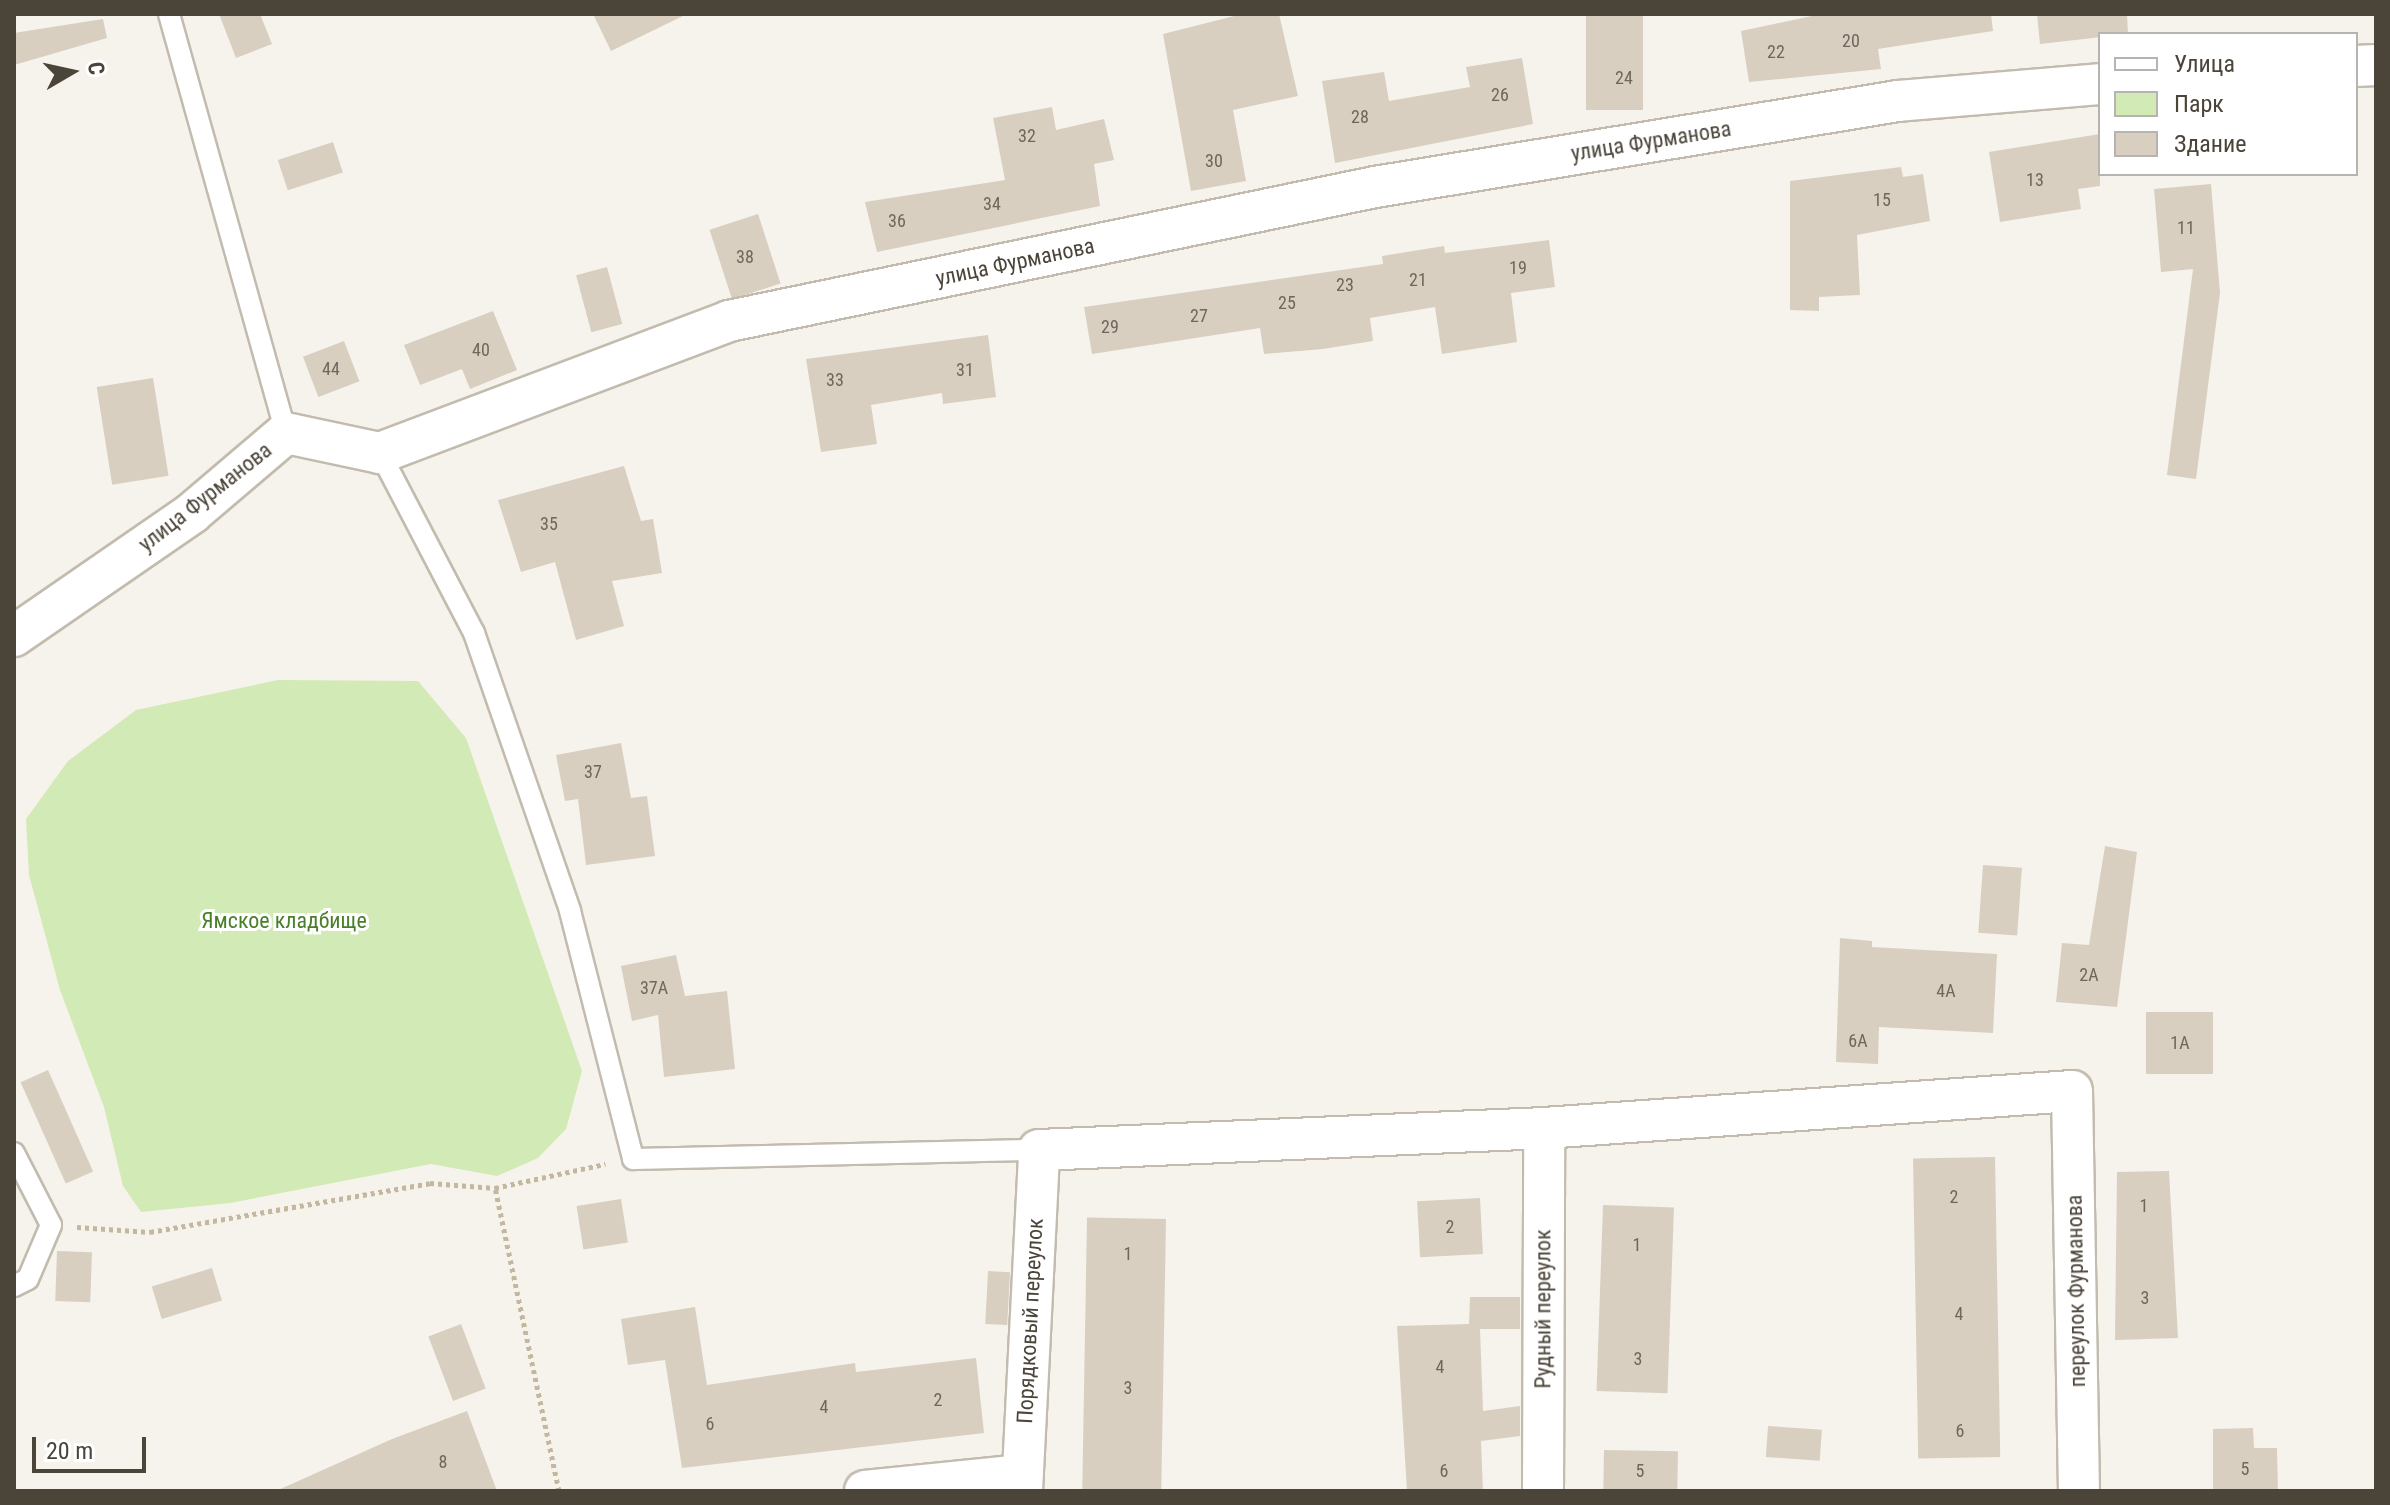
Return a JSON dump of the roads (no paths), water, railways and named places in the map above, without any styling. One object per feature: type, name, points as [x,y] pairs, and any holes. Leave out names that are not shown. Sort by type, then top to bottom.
[{"type":"street","name":"улица Фурманова","points":[[14,636],[192,513],[286,433],[380,453],[729,321],[1375,187],[1898,101],[2098,84]]},
{"type":"street","name":"переулок Фурманова","points":[[1544,1128],[2072,1091],[2079,1491]]},
{"type":"street","points":[[1039,1150],[1544,1128]]},
{"type":"street","name":"Рудный переулок","points":[[1543,1491],[1544,1128]]},
{"type":"street","name":"Порядковый переулок","points":[[1022,1483],[1039,1150]]},
{"type":"street","points":[[865,1491],[1022,1483]]},
{"type":"lane","points":[[169,14],[286,433]]},
{"type":"lane","points":[[380,453],[474,633],[570,911],[633,1159],[1039,1150]]},
{"type":"lane","points":[[14,1153],[51,1225],[28,1279],[14,1286]]},
{"type":"park label","name":"Ямское кладбище","points":[[284,921]]}]
